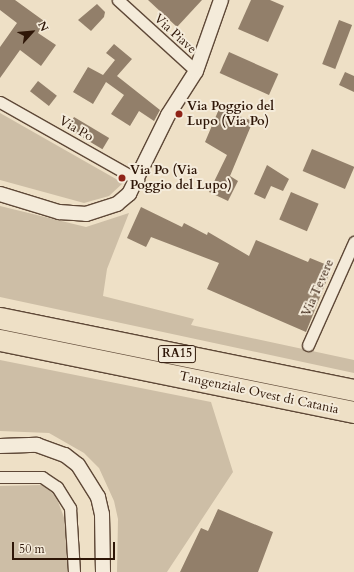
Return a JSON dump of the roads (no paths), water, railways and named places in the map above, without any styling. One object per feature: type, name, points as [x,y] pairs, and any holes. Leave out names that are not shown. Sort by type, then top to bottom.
[{"type":"highway","name":"Tangenziale Ovest di Catania","points":[[0,318],[354,390]]},
{"type":"highway","name":"Tangenziale Ovest di Catania","points":[[0,340],[354,412]]},
{"type":"street","name":"Via Piave","points":[[118,0],[196,72]]},
{"type":"street","points":[[0,194],[59,212],[86,214],[117,204],[138,180],[168,115],[196,72],[221,0]]},
{"type":"street","name":"Via Po","points":[[0,102],[138,180]]},
{"type":"street","name":"Via Tevere","points":[[308,345],[354,242]]},
{"type":"street","points":[[0,446],[36,445],[64,455],[78,465],[98,497],[102,514],[103,572]]},
{"type":"street","points":[[0,477],[42,477],[57,487],[70,508],[74,572]]},
{"type":"place","name":"Via Poggio del Lupo (Via Po)","points":[[179,114]]},
{"type":"place","name":"Via Po (Via Poggio del Lupo)","points":[[122,178]]}]
